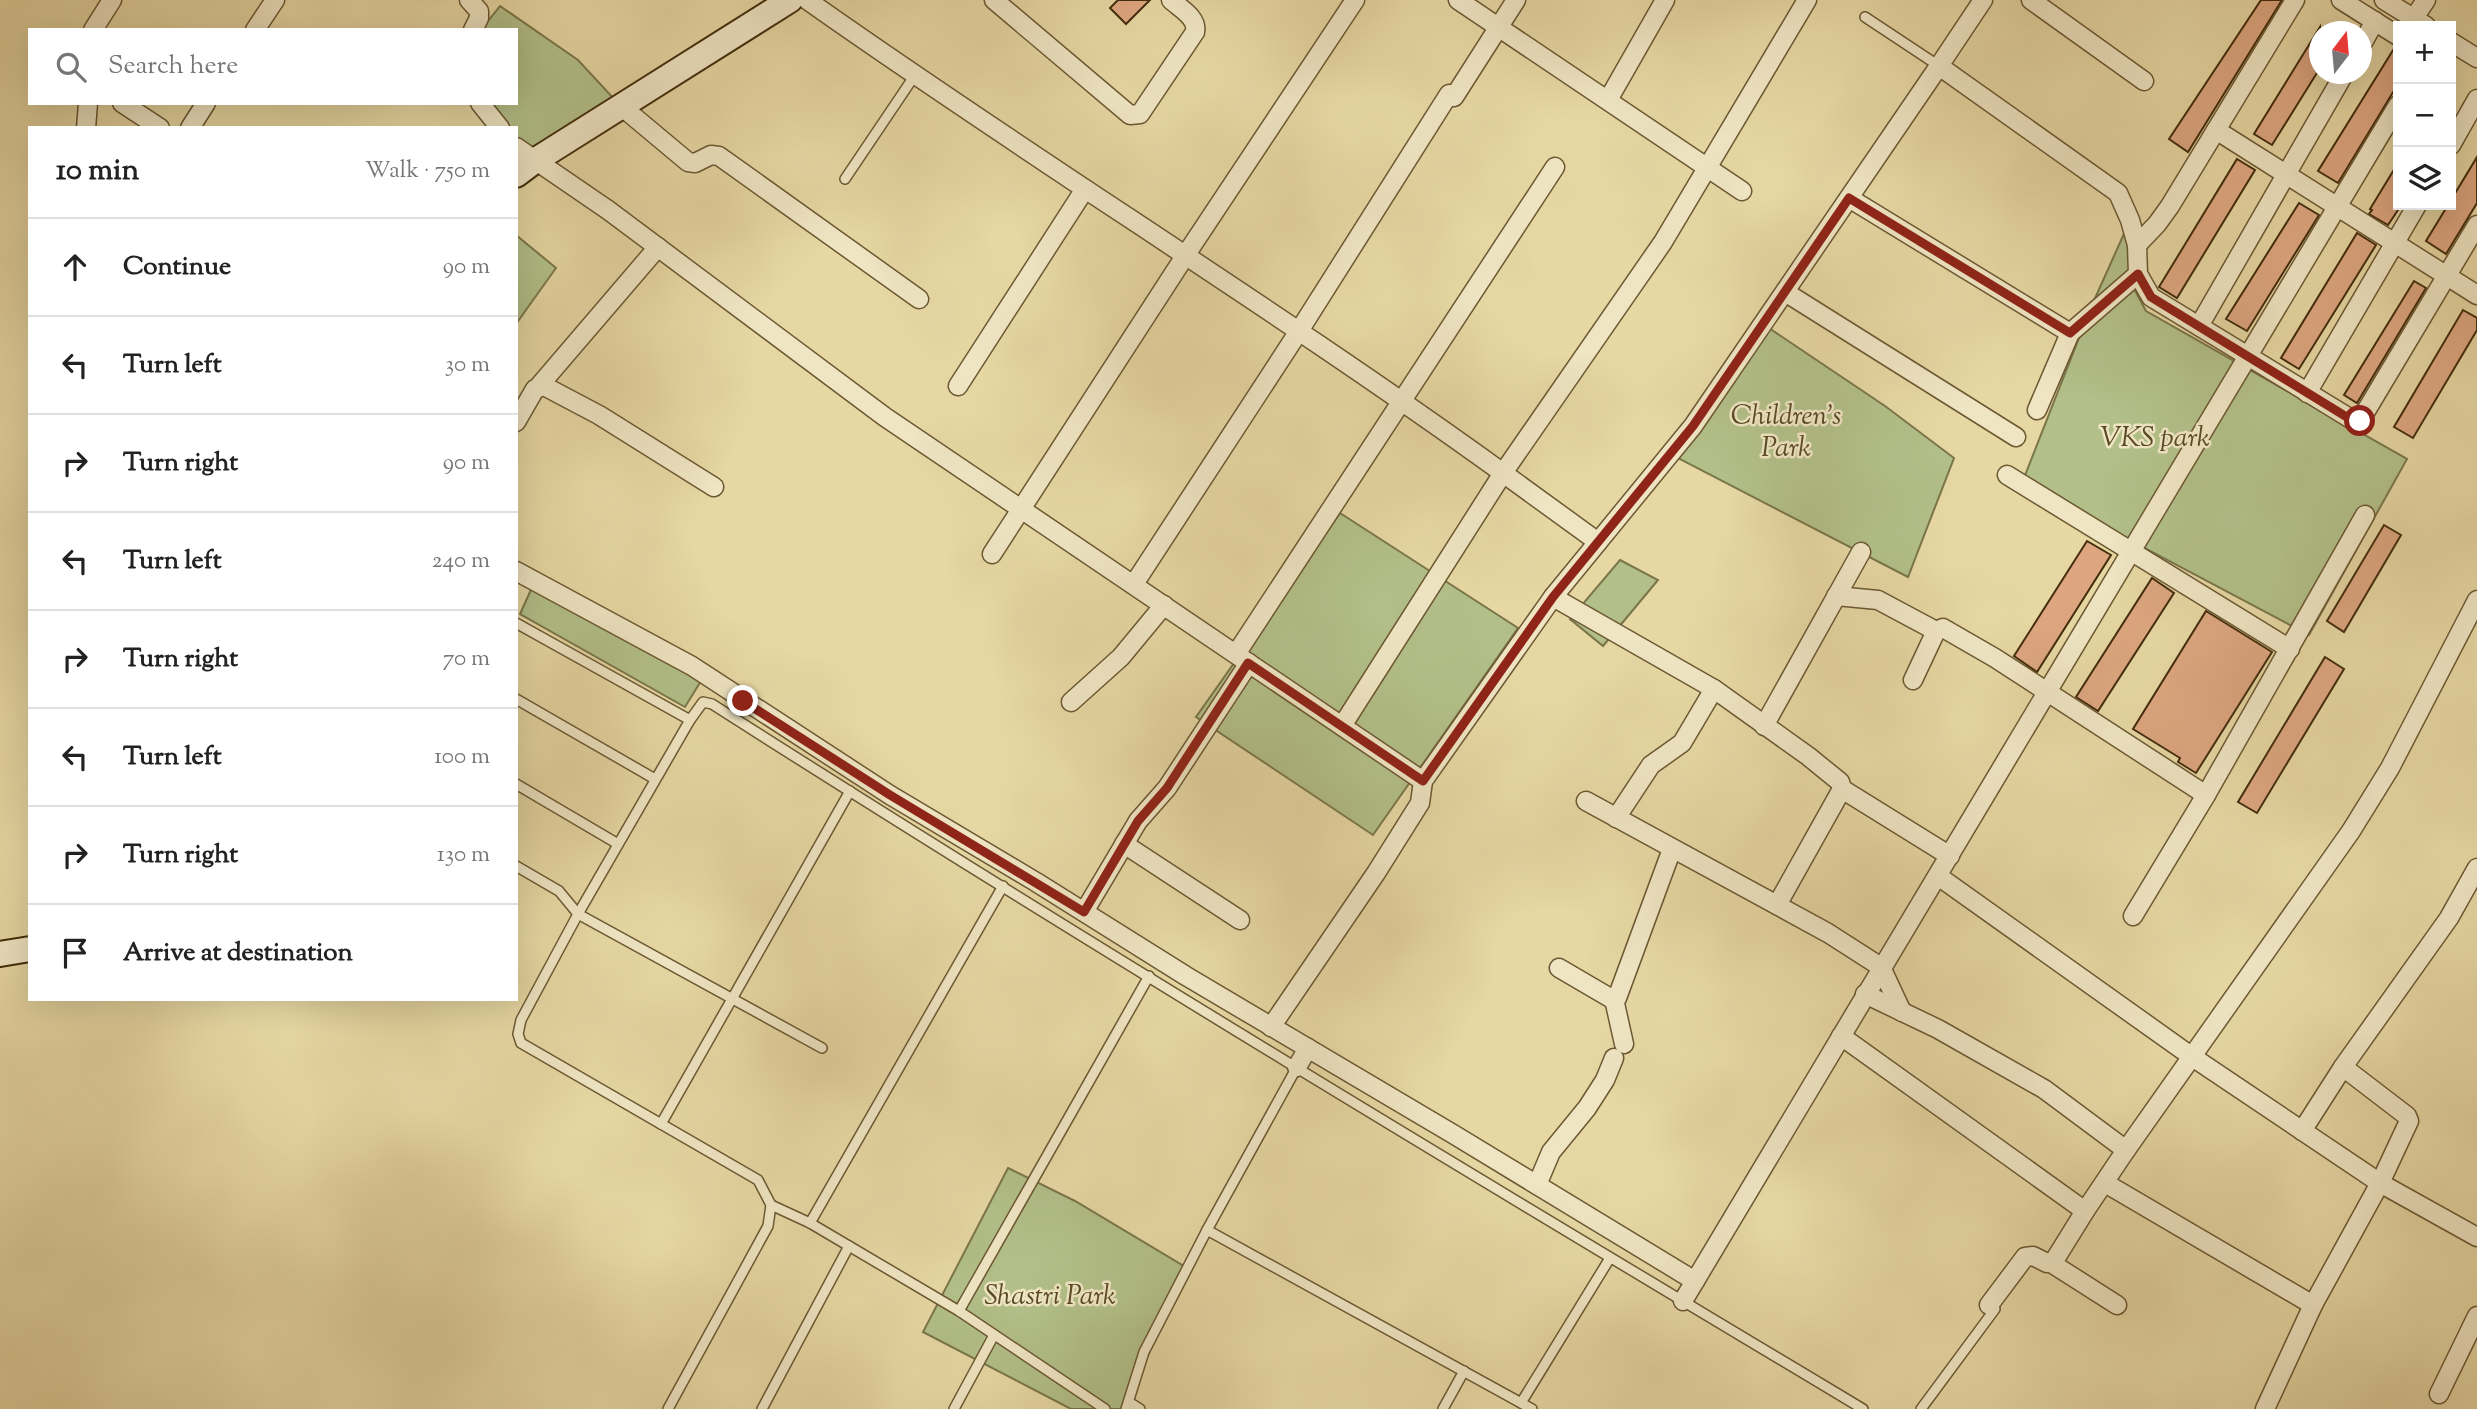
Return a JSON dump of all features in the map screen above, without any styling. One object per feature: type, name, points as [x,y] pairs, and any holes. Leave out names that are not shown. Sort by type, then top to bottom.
[{"type":"main road","points":[[518,171],[526,153],[621,106],[791,1]]},
{"type":"main road","points":[[0,954],[28,949]]},
{"type":"street","points":[[94,28],[113,0]]},
{"type":"street","points":[[256,28],[274,0]]},
{"type":"street","points":[[469,0],[479,11],[480,18],[474,28]]},
{"type":"street","points":[[995,0],[1130,116],[1136,116],[1140,114],[1195,32],[1195,21],[1171,0]]},
{"type":"street","points":[[992,554],[1355,0]]},
{"type":"street","points":[[1458,0],[1742,191]]},
{"type":"street","points":[[1134,584],[1451,95],[1516,0]]},
{"type":"street","points":[[1608,100],[1664,0]]},
{"type":"street","points":[[1342,726],[1503,472],[1663,242],[1807,0]]},
{"type":"street","points":[[1271,1027],[1376,873],[1420,803],[1423,781],[1553,597],[1693,426],[1983,0]]},
{"type":"street","points":[[2031,0],[2144,81]]},
{"type":"street","points":[[2137,245],[2170,206],[2295,0]]},
{"type":"street","points":[[2341,0],[2393,33]]},
{"type":"street","points":[[2384,0],[2418,21]]},
{"type":"street","points":[[2420,21],[2426,0]]},
{"type":"street","points":[[791,1],[915,75],[1401,399],[1598,542]]},
{"type":"street","points":[[2372,26],[2375,21]]},
{"type":"street","points":[[2456,45],[2477,58]]},
{"type":"street","points":[[1939,65],[2119,192],[2137,245],[2138,274],[2151,297],[2356,422],[2360,421],[2477,225]]},
{"type":"street","points":[[2199,326],[2338,84]]},
{"type":"street","points":[[2456,136],[2477,99]]},
{"type":"street","points":[[86,126],[88,105]]},
{"type":"street","points":[[125,105],[157,126]]},
{"type":"street","points":[[191,126],[205,105]]},
{"type":"street","points":[[482,105],[498,126]]},
{"type":"street","points":[[621,106],[688,162],[695,163],[711,155],[719,156],[919,299]]},
{"type":"street","points":[[1683,1301],[2393,113]]},
{"type":"street","points":[[2216,130],[2477,295]]},
{"type":"street","points":[[526,153],[658,247],[885,417],[1423,781]]},
{"type":"street","points":[[1084,912],[1138,821],[1175,776],[1242,658],[1401,399],[1555,167]]},
{"type":"street","points":[[958,386],[1085,189]]},
{"type":"street","points":[[1849,198],[2070,333]]},
{"type":"street","points":[[2307,393],[2414,210]]},
{"type":"street","points":[[518,419],[539,386],[658,247]]},
{"type":"street","points":[[2037,410],[2070,333],[2138,274]]},
{"type":"street","points":[[1785,292],[2016,437]]},
{"type":"street","points":[[539,386],[544,386],[599,415],[714,487]]},
{"type":"street","points":[[2007,475],[2290,649]]},
{"type":"street","points":[[2133,916],[2206,795],[2365,515]]},
{"type":"street","points":[[1764,726],[1861,552]]},
{"type":"street","points":[[518,572],[692,666],[890,795],[1695,1281]]},
{"type":"street","points":[[1836,596],[1878,600],[1936,631]]},
{"type":"street","points":[[1553,597],[1714,689],[1808,756],[1840,782],[1842,789],[1950,856]]},
{"type":"street","points":[[2051,1263],[2191,1056],[2351,831],[2390,768],[2477,600]]},
{"type":"street","points":[[1070,702],[1121,657],[1164,605]]},
{"type":"street","points":[[1913,680],[1936,631],[1943,628],[2206,795]]},
{"type":"street","points":[[1616,818],[1651,765],[1682,743],[1714,689]]},
{"type":"street","points":[[1777,905],[1842,789]]},
{"type":"street","points":[[1586,802],[1828,933],[1881,967],[1902,1012]]},
{"type":"street","points":[[1124,844],[1240,920]]},
{"type":"street","points":[[1614,999],[1620,995],[1672,849]]},
{"type":"street","points":[[2302,1131],[2343,1067],[2449,918],[2477,868]]},
{"type":"street","points":[[1938,876],[2191,1056],[2302,1131],[2380,1183],[2477,1237]]},
{"type":"street","points":[[1559,968],[1614,999]]},
{"type":"street","points":[[1865,994],[1938,1029],[2045,1089],[2126,1150]]},
{"type":"street","points":[[1537,1185],[1551,1152],[1587,1108],[1619,1051],[1614,999]]},
{"type":"street","points":[[1840,1036],[2085,1211]]},
{"type":"street","points":[[1297,1067],[1308,1048]]},
{"type":"street","points":[[2265,1409],[2314,1305],[2380,1183],[2409,1121],[2407,1116],[2343,1067]]},
{"type":"street","points":[[2105,1183],[2314,1305]]},
{"type":"street","points":[[1992,1307],[2025,1257],[2033,1256],[2051,1263],[2117,1305]]},
{"type":"street","points":[[2439,1394],[2477,1316]]},
{"type":"lane","points":[[1865,17],[1939,65]]},
{"type":"lane","points":[[845,179],[915,75]]},
{"type":"lane","points":[[518,624],[690,720]]},
{"type":"lane","points":[[518,700],[655,779]]},
{"type":"lane","points":[[668,1409],[768,1226],[771,1205],[758,1180],[521,1043],[518,1034],[521,1020],[578,914],[655,779],[703,702],[712,704],[1297,1067],[1863,1409]]},
{"type":"lane","points":[[518,785],[618,844]]},
{"type":"lane","points":[[661,1124],[850,791]]},
{"type":"lane","points":[[518,867],[559,891],[578,914],[822,1048]]},
{"type":"lane","points":[[810,1223],[1003,886]]},
{"type":"lane","points":[[959,1311],[1149,976]]},
{"type":"lane","points":[[1140,1409],[1127,1406],[1144,1352],[1207,1230],[1297,1067]]},
{"type":"lane","points":[[771,1205],[810,1223],[959,1311],[1105,1409]]},
{"type":"lane","points":[[1207,1230],[1532,1409]]},
{"type":"lane","points":[[762,1409],[849,1246]]},
{"type":"lane","points":[[1521,1403],[1610,1258]]},
{"type":"lane","points":[[1921,1409],[1992,1307]]},
{"type":"lane","points":[[954,1409],[994,1335]]},
{"type":"lane","points":[[1443,1409],[1464,1371]]},
{"type":"green space","points":[[500,6],[578,60],[616,101],[537,153],[518,140],[518,126],[507,126],[491,105],[518,105],[518,28],[483,28]]},
{"type":"green space","name":"VKS park","points":[[2127,227],[2131,283],[2146,311],[2407,459],[2309,635],[2022,483],[2092,305]]},
{"type":"green space","points":[[518,237],[556,268],[518,321]]},
{"type":"green space","name":"Children's Park","points":[[1763,324],[1885,406],[1954,458],[1908,577],[1670,454]]},
{"type":"green space","points":[[1340,513],[1518,628],[1373,835],[1196,717]]},
{"type":"green space","points":[[1620,560],[1658,580],[1603,646],[1570,619]]},
{"type":"green space","points":[[534,583],[704,676],[685,707],[520,614]]},
{"type":"green space","name":"Shastri Park","points":[[1008,1168],[1075,1201],[1187,1268],[1124,1409],[1071,1409],[923,1332]]},
{"type":"building","points":[[1118,0],[1150,0],[1126,24],[1110,8]]},
{"type":"building","points":[[2261,0],[2282,0],[2188,152],[2169,139]]},
{"type":"building","points":[[2309,45],[2310,84],[2272,145],[2254,134]]},
{"type":"building","points":[[2393,50],[2393,92],[2338,183],[2318,171]]},
{"type":"building","points":[[2477,157],[2477,203],[2446,254],[2426,241],[2445,210],[2456,210],[2456,192]]},
{"type":"building","points":[[2237,159],[2255,170],[2177,298],[2159,287]]},
{"type":"building","points":[[2393,171],[2393,210],[2398,210],[2388,225],[2369,214],[2372,210],[2370,209]]},
{"type":"building","points":[[2299,203],[2319,215],[2247,331],[2226,319]]},
{"type":"building","points":[[2357,233],[2376,245],[2299,369],[2281,358]]},
{"type":"building","points":[[2414,281],[2426,288],[2357,403],[2344,395]]},
{"type":"building","points":[[2463,310],[2477,318],[2477,330],[2413,438],[2394,427]]},
{"type":"building","points":[[2384,525],[2401,535],[2344,632],[2327,621]]},
{"type":"building","points":[[2087,541],[2111,555],[2037,672],[2014,656]]},
{"type":"building","points":[[2152,578],[2174,593],[2098,711],[2076,697]]},
{"type":"building","points":[[2206,611],[2272,652],[2196,773],[2178,762],[2180,758],[2133,729]]},
{"type":"building","points":[[2325,657],[2344,669],[2257,813],[2238,802]]},
{"type":"route","points":[[743,701],[890,795],[1084,912],[1138,821],[1167,788],[1248,663],[1423,781],[1553,597],[1693,426],[1849,198],[2070,333],[2138,274],[2151,297],[2350,419],[2360,421]]}]
